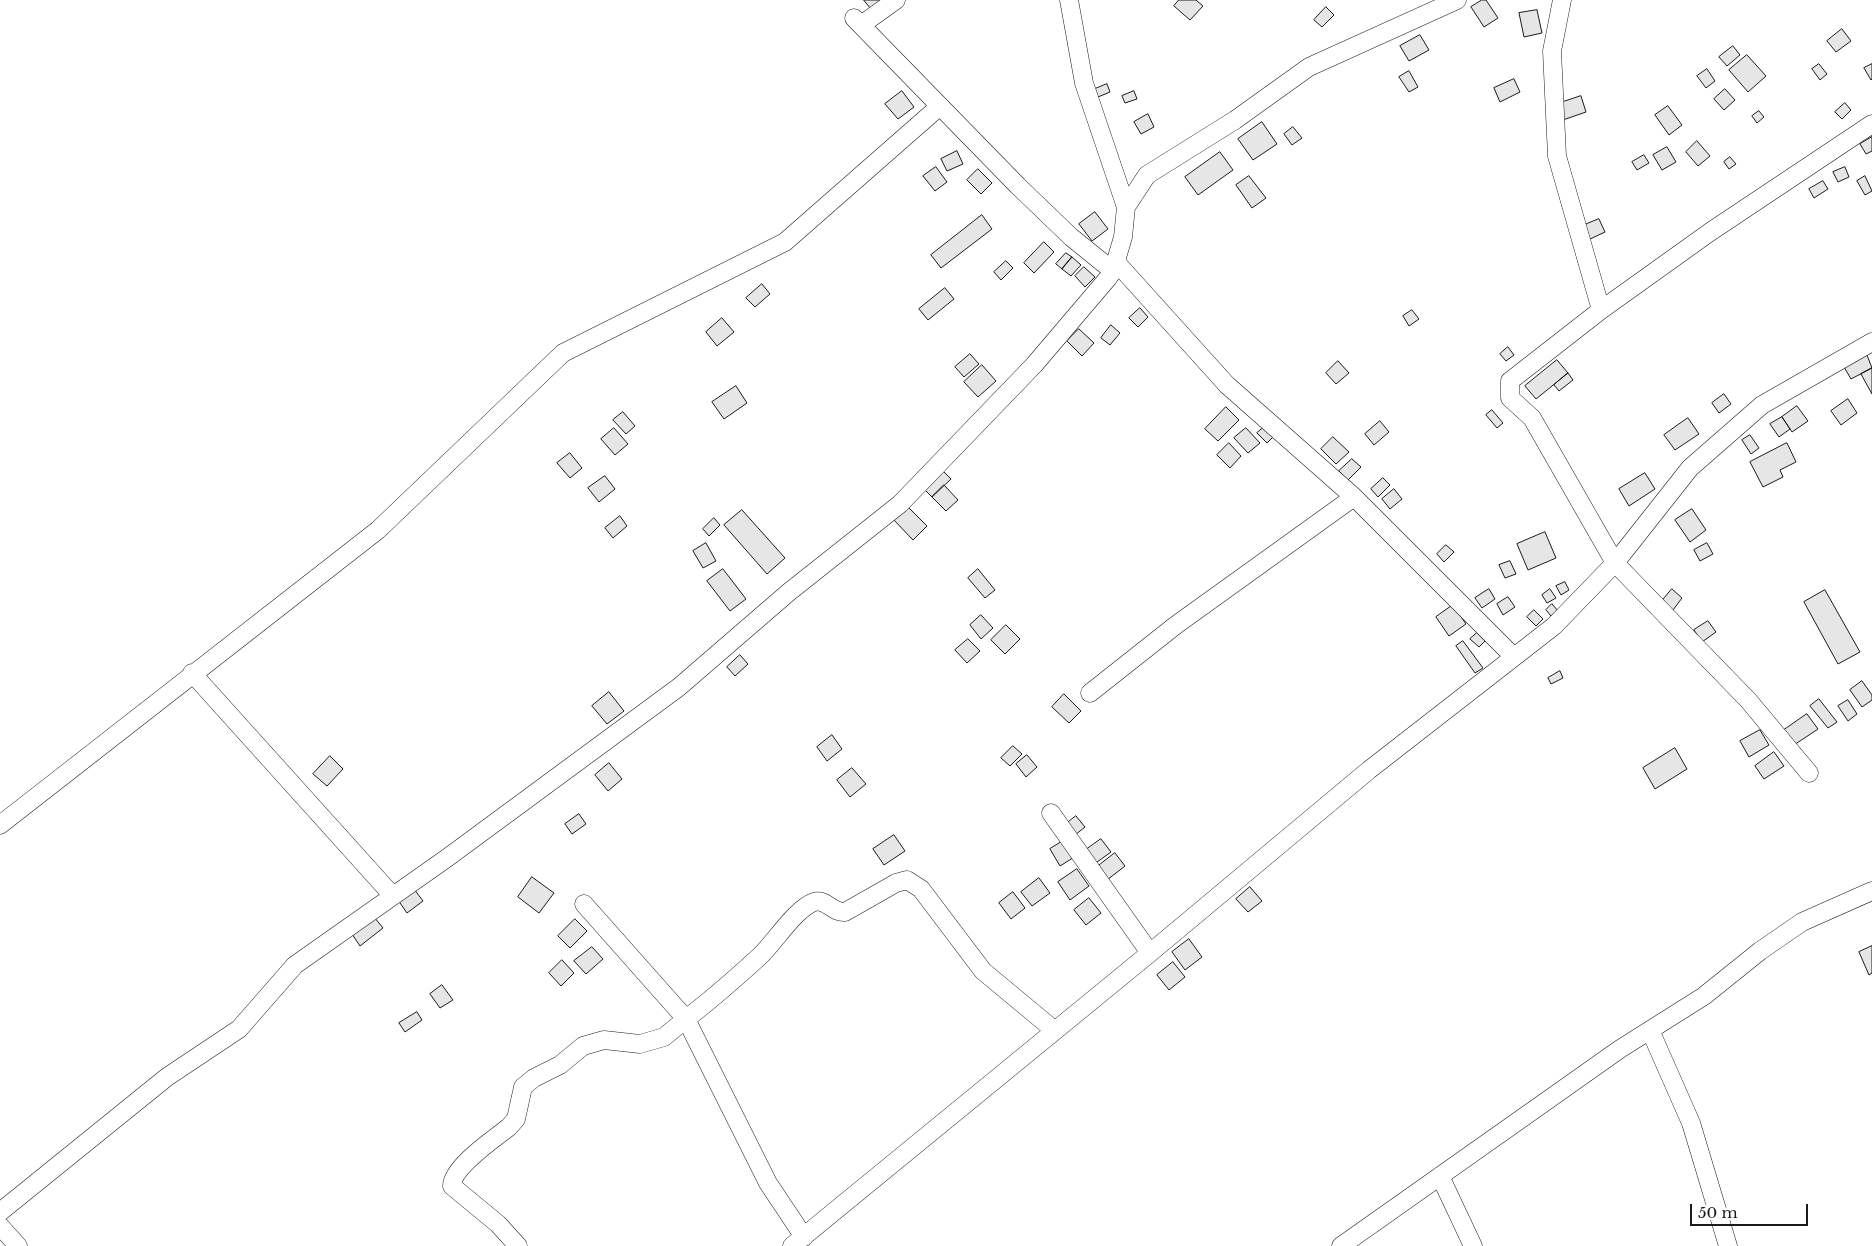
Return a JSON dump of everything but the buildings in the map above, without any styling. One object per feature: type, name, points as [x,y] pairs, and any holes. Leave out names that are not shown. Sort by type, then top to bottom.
[{"type":"street","points":[[896,0],[857,22],[1071,237],[1115,267],[1227,385],[1354,498],[1513,656]]},
{"type":"street","points":[[0,1212],[167,1077],[239,1029],[295,965],[680,688],[789,592],[900,504],[1034,365],[1115,267],[1123,238],[1126,207],[1084,83],[1069,0]]},
{"type":"street","points":[[1126,207],[1147,175],[1235,120],[1309,67],[1457,0]]},
{"type":"street","points":[[1562,0],[1552,51],[1557,156],[1600,310]]},
{"type":"street","points":[[0,825],[192,673],[378,530],[563,353],[785,242],[940,106]]},
{"type":"street","points":[[1809,772],[1748,700],[1615,563],[1532,418],[1510,398],[1510,381],[1600,310],[1710,232],[1872,124]]},
{"type":"street","points":[[584,904],[686,1019],[798,1242],[1150,953],[1369,770],[1513,656],[1554,626],[1615,563],[1690,468],[1762,406],[1872,342]]},
{"type":"street","points":[[1090,693],[1176,624],[1354,498]]},
{"type":"street","points":[[192,673],[393,896]]},
{"type":"street","points":[[1051,813],[1150,953]]},
{"type":"street","points":[[518,1246],[498,1224],[452,1186],[452,1181],[460,1168],[516,1119],[523,1088],[534,1078],[560,1065],[583,1046],[604,1040],[640,1044],[664,1038],[761,955],[804,908],[816,901],[822,902],[838,913],[845,912],[896,883],[906,880],[921,890],[983,971],[1054,1030]]},
{"type":"street","points":[[1341,1246],[1650,1030],[1704,996],[1760,951],[1802,922],[1872,891]]},
{"type":"street","points":[[1650,1030],[1691,1123],[1728,1246]]},
{"type":"street","points":[[1440,1176],[1473,1246]]},
{"type":"street","points":[[0,1226],[18,1246]]}]
